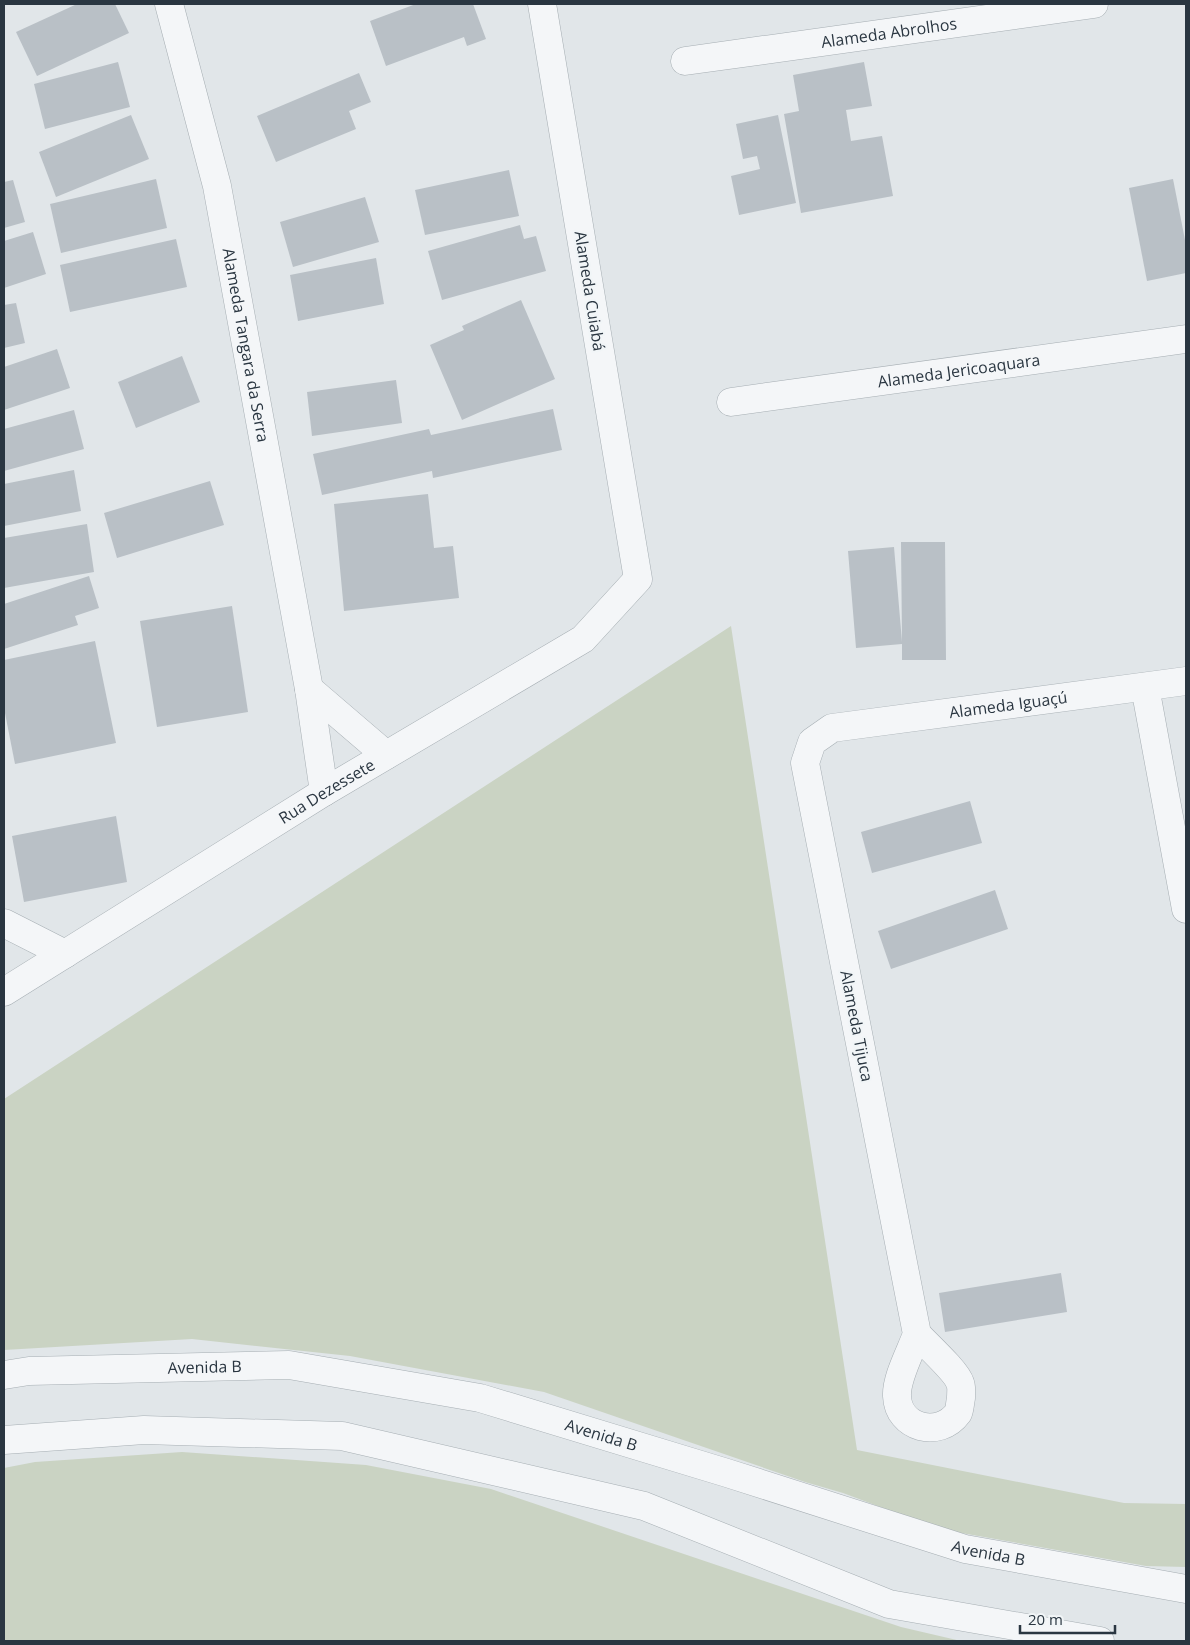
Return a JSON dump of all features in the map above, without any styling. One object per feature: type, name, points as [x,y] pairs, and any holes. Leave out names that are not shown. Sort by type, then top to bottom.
[{"type":"street","name":"Alameda Tangara da Serra","points":[[169,4],[217,186],[309,689],[324,792]]},
{"type":"street","name":"Alameda Cuiabá","points":[[542,4],[638,578]]},
{"type":"street","name":"Alameda Abrolhos","points":[[685,61],[1094,4]]},
{"type":"street","name":"Alameda Jericoaquara","points":[[731,402],[1186,339]]},
{"type":"street","name":"Rua Dezessete","points":[[4,992],[324,792],[584,639],[638,578]]},
{"type":"street","name":"Alameda Iguaçú","points":[[832,728],[1186,681]]},
{"type":"street","points":[[1144,687],[1186,909]]},
{"type":"street","points":[[309,689],[386,755]]},
{"type":"street","name":"Alameda Tijuca","points":[[832,728],[812,742],[805,763],[917,1334]]},
{"type":"street","points":[[4,923],[65,954]]},
{"type":"street","name":"Avenida B","points":[[4,1375],[29,1371],[289,1365],[480,1398],[726,1473],[965,1549],[1186,1589]]},
{"type":"street","points":[[4,1440],[144,1430],[342,1436],[644,1506],[889,1604],[1100,1641]]},
{"type":"green space","points":[[731,626],[857,1450],[1124,1503],[1186,1504],[1186,1567],[1146,1566],[939,1529],[843,1493],[805,1482],[544,1392],[350,1356],[192,1339],[4,1350],[4,1099]]},
{"type":"green space","points":[[182,1452],[366,1465],[491,1489],[901,1627],[961,1641],[4,1641],[4,1468],[35,1462]]},
{"type":"building","points":[[77,4],[115,4],[129,33],[37,76],[16,32]]},
{"type":"building","points":[[416,4],[473,4],[486,39],[467,46],[464,37],[386,66],[370,21]]},
{"type":"building","points":[[118,62],[130,107],[45,129],[34,84]]},
{"type":"building","points":[[864,62],[872,106],[846,110],[851,141],[882,136],[893,196],[801,213],[784,114],[799,111],[793,75]]},
{"type":"building","points":[[359,73],[371,102],[349,111],[356,129],[276,162],[257,116]]},
{"type":"building","points":[[131,115],[149,159],[56,197],[39,152]]},
{"type":"building","points":[[778,115],[796,203],[739,215],[731,176],[760,169],[757,156],[743,159],[736,124]]},
{"type":"building","points":[[509,170],[519,216],[425,235],[415,190]]},
{"type":"building","points":[[156,179],[167,228],[61,253],[50,204]]},
{"type":"building","points":[[1173,179],[1186,245],[1186,273],[1147,281],[1129,188]]},
{"type":"building","points":[[13,180],[25,222],[4,228],[4,182]]},
{"type":"building","points":[[365,197],[379,242],[293,267],[280,222]]},
{"type":"building","points":[[520,225],[524,239],[536,236],[546,271],[442,300],[428,251]]},
{"type":"building","points":[[33,232],[46,274],[4,288],[4,241]]},
{"type":"building","points":[[176,239],[187,287],[70,312],[60,265]]},
{"type":"building","points":[[376,258],[384,304],[298,321],[290,275]]},
{"type":"building","points":[[521,300],[555,379],[462,420],[430,345],[464,330],[462,326]]},
{"type":"building","points":[[16,303],[25,343],[4,348],[4,305]]},
{"type":"building","points":[[57,349],[70,388],[4,410],[4,367]]},
{"type":"building","points":[[182,356],[200,402],[136,428],[118,382]]},
{"type":"building","points":[[396,380],[402,423],[312,436],[307,392]]},
{"type":"building","points":[[553,409],[562,450],[433,478],[432,471],[322,495],[313,454],[429,429],[431,435]]},
{"type":"building","points":[[74,410],[84,449],[4,471],[4,429]]},
{"type":"building","points":[[74,470],[81,511],[4,526],[4,484]]},
{"type":"building","points":[[210,481],[224,525],[117,558],[104,513]]},
{"type":"building","points":[[428,494],[434,548],[453,546],[459,598],[344,611],[334,504]]},
{"type":"building","points":[[87,524],[94,572],[4,588],[4,538]]},
{"type":"building","points":[[901,542],[945,542],[946,660],[902,660],[902,644],[856,648],[848,551],[894,547],[902,642]]},
{"type":"building","points":[[89,576],[99,608],[75,616],[78,625],[4,649],[4,604]]},
{"type":"building","points":[[232,606],[248,712],[157,727],[140,621]]},
{"type":"building","points":[[95,641],[116,743],[15,764],[4,708],[4,660]]},
{"type":"building","points":[[970,801],[982,843],[872,873],[861,832]]},
{"type":"building","points":[[116,816],[127,882],[24,902],[12,836]]},
{"type":"building","points":[[995,890],[1008,929],[891,969],[878,931]]},
{"type":"building","points":[[1061,1273],[1067,1312],[945,1332],[939,1293]]}]
